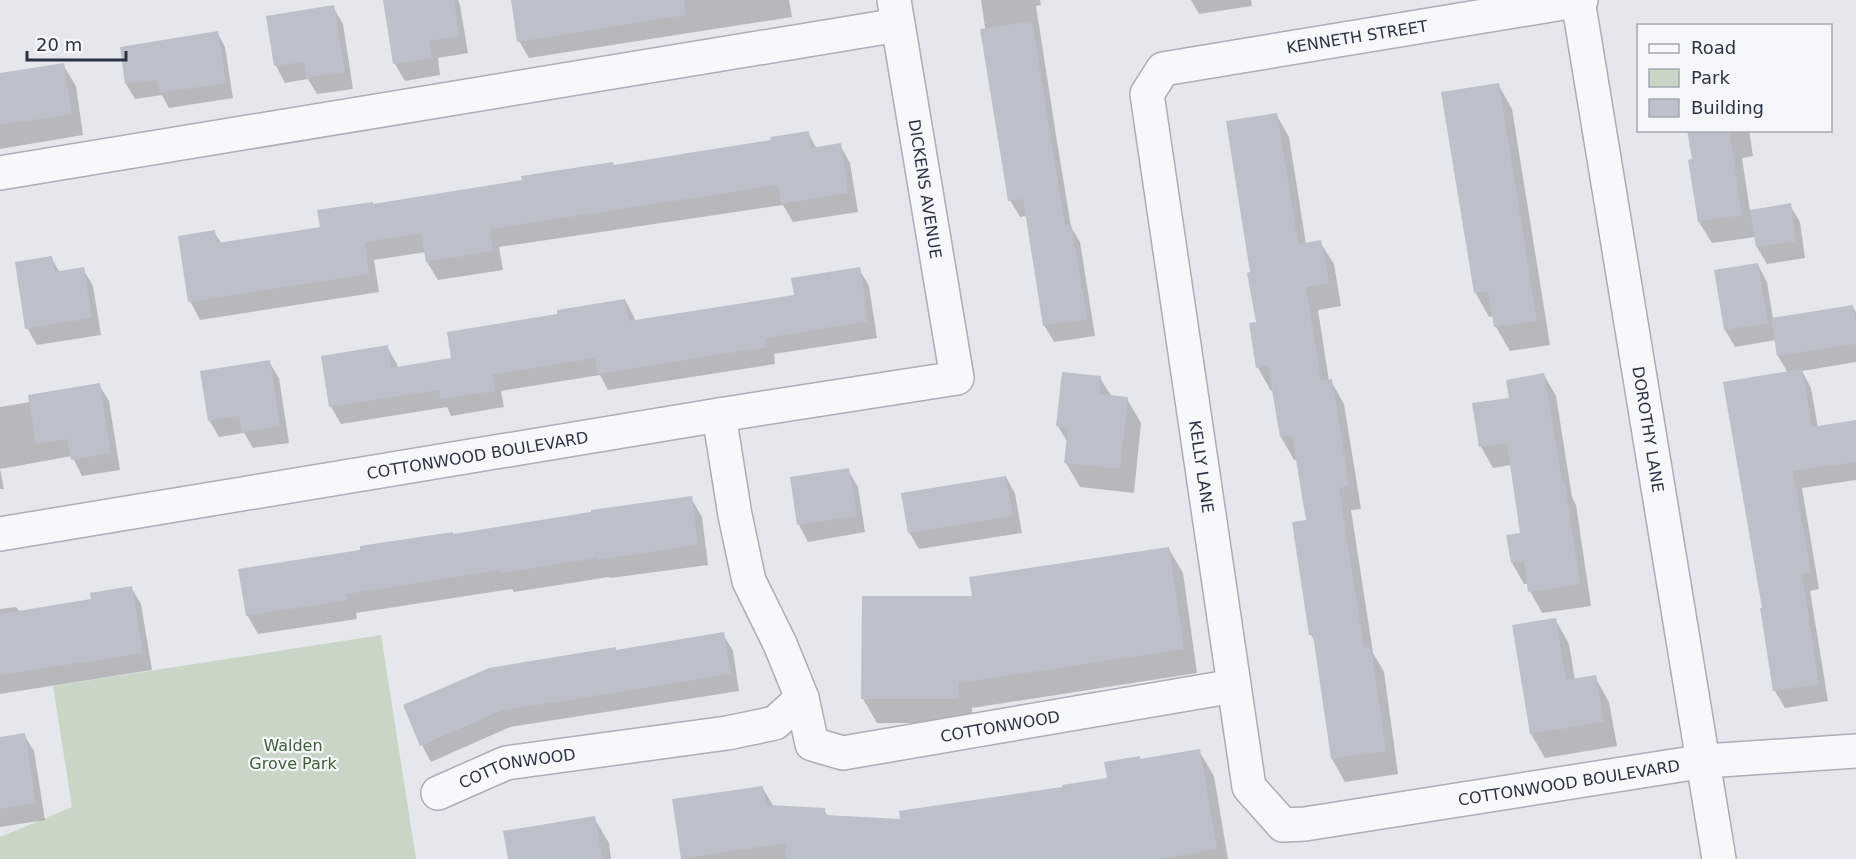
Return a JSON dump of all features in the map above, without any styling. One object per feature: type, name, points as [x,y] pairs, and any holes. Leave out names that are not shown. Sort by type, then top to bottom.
[{"type":"street","name":"KENNETH STREET","points":[[1147,94],[1163,69],[1579,0]]},
{"type":"street","name":"DOROTHY LANE","points":[[1579,0],[1719,859]]},
{"type":"street","points":[[0,173],[896,12]]},
{"type":"street","name":"DICKENS AVENUE","points":[[896,12],[957,378]]},
{"type":"street","name":"KELLY LANE","points":[[1147,94],[1249,787],[1283,825]]},
{"type":"street","name":"COTTONWOOD BOULEVARD","points":[[0,534],[957,378]]},
{"type":"street","name":"COTTONWOOD","points":[[719,415],[735,515],[749,581],[780,644],[802,698],[813,744],[843,753],[1234,686]]},
{"type":"street","name":"COTTONWOOD","points":[[438,793],[506,764],[727,733],[775,723],[802,698]]},
{"type":"street","name":"COTTONWOOD BOULEVARD","points":[[1283,825],[1317,822],[1704,761],[1856,751]]},
{"type":"green space","name":"Walden Grove Park","points":[[381,635],[416,859],[0,859],[0,837],[72,807],[53,686]]},
{"type":"building","points":[[383,0],[454,0],[459,36],[429,41],[432,58],[393,64]]},
{"type":"building","points":[[511,0],[684,0],[685,15],[517,42]]},
{"type":"building","points":[[334,5],[345,72],[306,78],[304,62],[274,66],[266,16]]},
{"type":"building","points":[[1032,21],[1065,225],[1071,224],[1087,319],[1043,326],[1023,199],[1008,201],[980,29]]},
{"type":"building","points":[[218,31],[226,83],[159,93],[157,80],[125,84],[120,47]]},
{"type":"building","points":[[64,63],[72,114],[0,125],[0,73]]},
{"type":"building","points":[[1499,83],[1537,321],[1494,327],[1488,291],[1474,293],[1441,92]]},
{"type":"building","points":[[1277,113],[1298,244],[1321,240],[1329,283],[1306,287],[1321,381],[1332,379],[1349,486],[1339,488],[1364,648],[1371,647],[1386,751],[1331,759],[1313,635],[1309,635],[1292,522],[1306,520],[1292,436],[1280,437],[1268,366],[1256,368],[1249,323],[1256,322],[1247,273],[1250,272],[1226,121]]},
{"type":"building","points":[[809,131],[811,148],[841,143],[848,193],[781,204],[778,185],[490,229],[493,251],[426,262],[421,233],[365,242],[369,274],[188,302],[178,236],[215,230],[217,243],[320,227],[317,210],[373,202],[373,204],[522,180],[521,176],[613,162],[614,165],[771,140],[770,137]]},
{"type":"building","points":[[1687,132],[1729,132],[1742,215],[1698,222],[1688,160],[1692,159]]},
{"type":"building","points":[[1791,203],[1796,241],[1756,247],[1750,210]]},
{"type":"building","points":[[52,256],[55,272],[84,267],[92,318],[25,329],[15,262]]},
{"type":"building","points":[[1758,263],[1768,323],[1724,330],[1714,270]]},
{"type":"building","points":[[860,267],[868,321],[765,338],[767,347],[597,374],[595,358],[492,375],[495,391],[440,399],[439,390],[329,407],[321,356],[388,345],[391,368],[451,358],[447,332],[557,314],[557,310],[625,299],[629,321],[794,295],[791,278]]},
{"type":"building","points":[[1853,305],[1856,344],[1777,356],[1771,318]]},
{"type":"building","points":[[270,360],[280,426],[242,432],[239,416],[208,421],[200,371]]},
{"type":"building","points":[[1802,369],[1812,427],[1856,420],[1856,462],[1793,471],[1811,573],[1802,574],[1819,684],[1773,691],[1760,608],[1762,608],[1723,382]]},
{"type":"building","points":[[1062,372],[1101,376],[1099,394],[1128,397],[1120,469],[1064,463],[1068,428],[1056,426]]},
{"type":"building","points":[[1544,373],[1562,482],[1565,482],[1580,584],[1528,592],[1524,561],[1511,563],[1506,535],[1520,533],[1507,443],[1479,447],[1472,403],[1509,398],[1506,380]]},
{"type":"building","points":[[100,383],[111,453],[71,460],[67,439],[36,444],[28,395]]},
{"type":"building","points":[[849,468],[857,516],[797,525],[790,477]]},
{"type":"building","points":[[1006,476],[1013,516],[908,533],[901,493]]},
{"type":"building","points":[[692,496],[698,545],[501,573],[501,570],[346,594],[347,600],[246,616],[238,569],[360,550],[360,546],[453,532],[453,534],[591,512],[591,510]]},
{"type":"building","points":[[1169,547],[1184,649],[959,683],[959,699],[861,699],[862,596],[972,596],[969,577]]},
{"type":"building","points":[[132,586],[143,653],[0,675],[0,614],[91,599],[90,593]]},
{"type":"building","points":[[1556,618],[1566,680],[1596,675],[1604,722],[1530,734],[1512,625]]},
{"type":"building","points":[[724,632],[731,674],[500,711],[420,746],[403,705],[489,668]]},
{"type":"building","points":[[25,733],[36,803],[0,809],[0,737]]},
{"type":"building","points":[[1200,749],[1217,849],[1160,859],[785,859],[786,843],[681,859],[672,799],[763,786],[766,805],[825,808],[825,815],[900,819],[899,811],[1062,787],[1062,785],[1107,778],[1104,762],[1140,756],[1140,759]]},
{"type":"building","points":[[595,816],[602,859],[508,859],[503,831]]}]
